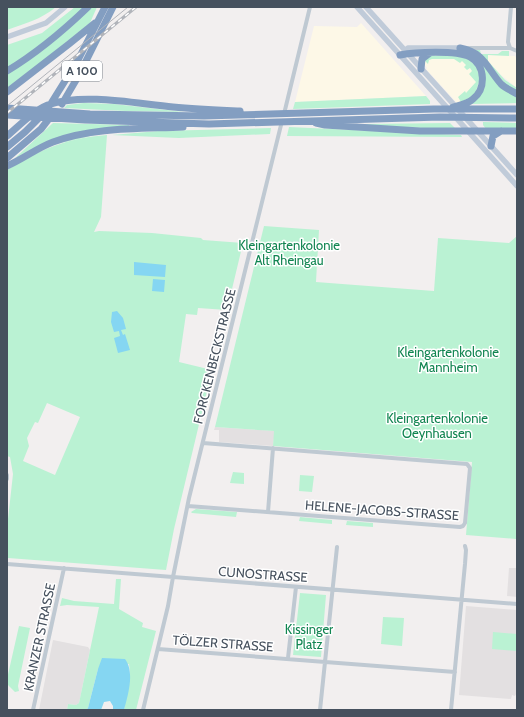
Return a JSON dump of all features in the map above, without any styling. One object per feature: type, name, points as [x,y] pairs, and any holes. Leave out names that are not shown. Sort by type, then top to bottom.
[{"type":"highway","points":[[7,70],[50,42],[88,7]]},
{"type":"highway","name":"A 100","points":[[7,147],[38,120],[61,89],[78,60],[105,7]]},
{"type":"highway","points":[[7,92],[69,44],[113,7]]},
{"type":"highway","name":"A 100","points":[[7,158],[41,129],[61,104],[79,75],[113,7]]},
{"type":"highway","points":[[460,48],[472,51],[479,55],[486,62],[502,85],[517,94]]},
{"type":"highway","points":[[405,53],[460,54],[475,60],[482,74],[482,85],[478,94],[468,103],[442,113]]},
{"type":"highway","points":[[421,69],[422,59],[430,53]]},
{"type":"highway","points":[[7,136],[37,112],[50,104],[82,99],[204,110],[245,111],[251,115]]},
{"type":"highway","points":[[7,108],[90,114],[204,116],[434,109],[442,113],[480,117],[517,118]]},
{"type":"highway","points":[[7,115],[85,120],[209,124],[308,121],[442,113],[473,109],[517,109]]},
{"type":"highway","points":[[308,121],[325,126],[420,131],[473,129],[517,131]]},
{"type":"highway","points":[[7,166],[52,143],[76,135],[209,124]]},
{"type":"highway","points":[[491,146],[493,136],[502,131]]},
{"type":"main road","points":[[7,38],[46,23],[65,7]]},
{"type":"main road","points":[[357,7],[382,35],[405,53],[421,69],[473,129],[517,186]]},
{"type":"main road","points":[[366,7],[473,129],[491,146],[517,175]]},
{"type":"main road","points":[[382,35],[387,30]]},
{"type":"main road","points":[[405,53],[408,48],[460,48]]},
{"type":"street","name":"FORCKENBECKSTRASSE","points":[[143,710],[168,606],[188,506],[310,7]]},
{"type":"street","points":[[510,48],[508,42],[511,7]]},
{"type":"street","points":[[460,48],[510,48],[517,51]]},
{"type":"street","name":"HELENE-JACOBS-STRASSE","points":[[188,506],[462,527],[465,523],[470,468],[465,463],[203,443]]},
{"type":"street","points":[[268,512],[273,448]]},
{"type":"street","points":[[452,710],[466,554],[465,546]]},
{"type":"street","points":[[320,710],[337,547]]},
{"type":"street","name":"CUNOSTRASSE","points":[[7,564],[517,604]]},
{"type":"street","name":"KRANZER STRASSE","points":[[34,710],[64,568]]},
{"type":"street","points":[[288,658],[296,586]]},
{"type":"street","name":"TÖLZER STRASSE","points":[[158,649],[455,672]]},
{"type":"shaded area","points":[[361,23],[426,96],[295,102],[314,26],[357,27]]},
{"type":"shaded area","points":[[488,55],[515,56],[517,59],[517,88],[501,75],[488,61]]},
{"type":"shaded area","points":[[458,56],[480,73],[472,98],[457,103],[426,69],[427,68],[424,64],[425,58]]},
{"type":"shaded area","points":[[215,427],[275,431],[273,446],[219,442],[219,430],[214,430]]},
{"type":"shaded area","points":[[509,568],[517,568],[517,597],[507,596]]},
{"type":"shaded area","points":[[466,606],[517,610],[517,692],[515,696],[512,695],[511,699],[459,695]]},
{"type":"shaded area","points":[[53,640],[88,647],[90,650],[79,703],[76,705],[68,704],[67,710],[39,710]]},
{"type":"green space","points":[[7,7],[56,7],[38,18],[7,30]]},
{"type":"green space","points":[[75,7],[97,7],[90,23],[7,88],[7,45],[42,33]]},
{"type":"green space","points":[[475,50],[480,50],[481,54],[498,54],[502,51],[509,51],[509,56],[488,55],[488,61],[505,80],[517,88],[517,93],[510,89]]},
{"type":"green space","points":[[470,53],[517,96],[517,103],[472,104],[484,73]]},
{"type":"green space","points":[[453,55],[468,59],[476,66],[480,78],[475,95],[461,102],[458,97],[465,91],[466,93],[476,82],[469,74],[472,71],[470,68],[467,70],[464,67],[466,65],[462,61],[460,63],[454,59],[432,59],[429,60],[428,64],[424,60],[427,56]]},
{"type":"green space","points":[[426,96],[430,101],[430,104],[293,109],[295,102]]},
{"type":"green space","points":[[84,103],[114,104],[184,112],[64,108],[67,105]]},
{"type":"green space","points":[[483,122],[517,123],[517,129],[486,129]]},
{"type":"green space","points":[[53,123],[129,125],[129,127],[30,150],[14,159]]},
{"type":"green space","points":[[450,123],[456,129],[357,126],[365,124]]},
{"type":"green space","points":[[289,127],[461,135],[462,137],[287,136]]},
{"type":"green space","points":[[271,128],[270,134],[179,138],[112,135],[158,131]]},
{"type":"green space","points":[[107,135],[101,217],[94,232],[152,233],[201,238],[203,240],[243,243],[227,310],[198,308],[197,315],[186,314],[179,362],[212,370],[174,529],[166,570],[8,558],[7,556],[7,528],[13,474],[10,457],[7,456],[7,170],[43,150],[67,142]],"holes":[[[47,403],[80,417],[55,475],[23,461],[29,446],[27,438],[35,422],[38,423]]]},
{"type":"green space","points":[[264,226],[319,230],[316,282],[434,291],[438,238],[509,243],[517,236],[516,539],[466,535],[472,462],[273,446],[274,431],[215,427]]},
{"type":"green space","points":[[233,472],[244,473],[244,484],[230,483]]},
{"type":"green space","points":[[300,475],[314,476],[312,492],[299,491]]},
{"type":"green space","points":[[196,509],[237,512],[236,517],[191,512]]},
{"type":"green space","points":[[300,517],[332,520],[332,524],[299,521]]},
{"type":"green space","points":[[347,521],[373,523],[373,527],[346,525]]},
{"type":"green space","points":[[116,579],[121,579],[119,609],[143,623],[142,627],[156,631],[136,710],[124,710],[130,673],[129,664],[98,669],[88,708],[86,710],[67,710],[68,704],[76,705],[79,703],[99,607],[60,606],[62,598],[74,601],[114,604]]},
{"type":"green space","name":"Kissinger Platz","points":[[300,593],[326,595],[321,657],[293,655]]},
{"type":"green space","points":[[383,617],[404,618],[402,646],[381,644]]},
{"type":"green space","points":[[19,626],[30,628],[18,686],[19,691],[15,692],[8,685],[7,679]]},
{"type":"green space","points":[[493,632],[517,634],[517,651],[492,649]]},
{"type":"water","points":[[134,262],[166,265],[165,277],[134,275]]},
{"type":"water","points":[[153,279],[165,280],[164,292],[152,291]]},
{"type":"water","points":[[117,311],[123,318],[126,329],[121,330],[123,335],[125,334],[130,350],[118,353],[114,338],[120,336],[119,331],[114,332],[111,322],[112,312]]},
{"type":"water","points":[[102,658],[125,659],[128,664],[130,670],[130,684],[124,710],[113,710],[113,706],[110,701],[104,702],[101,710],[86,710],[88,708]]},
{"type":"tram line","points":[[7,106],[128,7]]},
{"type":"railway","points":[[7,113],[136,7]]},
{"type":"park label","name":"Kleingartenkolonie Alt Rheingau","points":[[289,252]]},
{"type":"park label","name":"Kleingartenkolonie Mannheim","points":[[448,360]]},
{"type":"park label","name":"Kleingartenkolonie Oeynhausen","points":[[437,426]]}]
